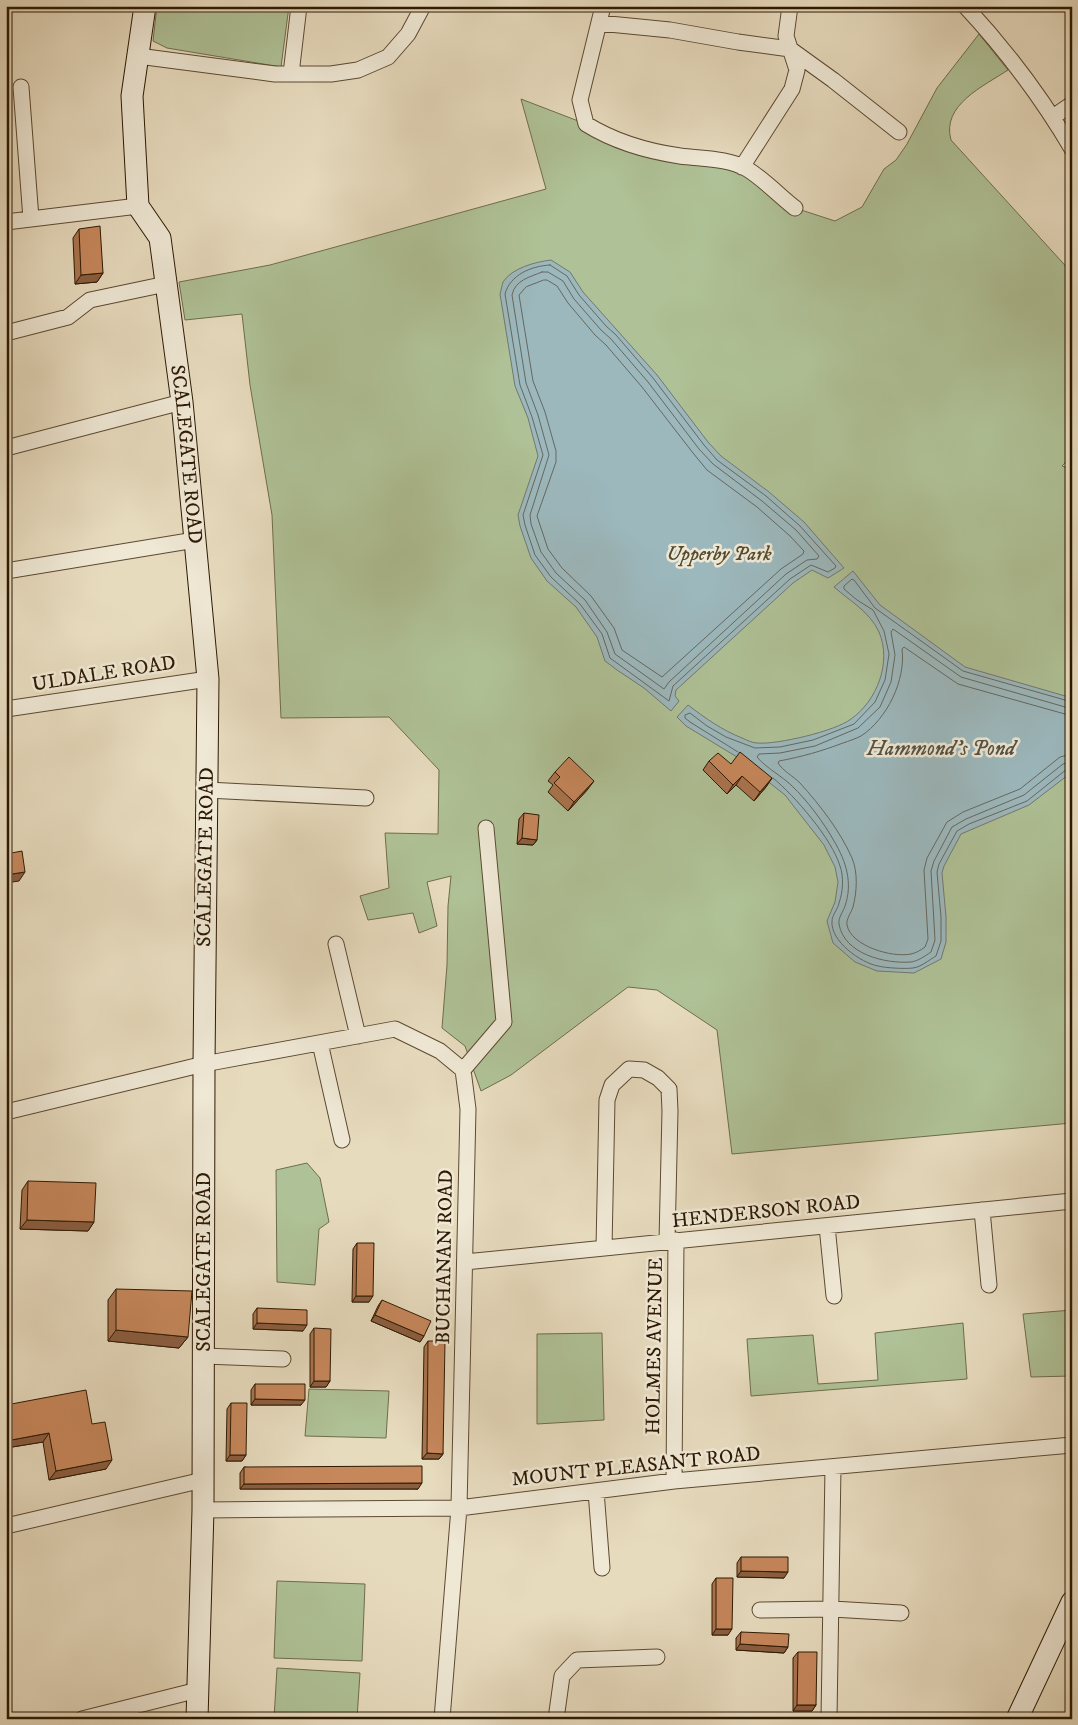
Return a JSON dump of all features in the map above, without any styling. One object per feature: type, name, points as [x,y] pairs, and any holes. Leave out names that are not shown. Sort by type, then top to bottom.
[{"type":"street","points":[[6,222],[138,206],[132,96],[145,6]]},
{"type":"street","points":[[291,74],[299,6]]},
{"type":"street","points":[[138,56],[275,74],[331,74],[358,70],[388,56],[408,34],[423,6]]},
{"type":"street","points":[[603,6],[580,100],[586,124],[602,134],[636,148],[678,156],[721,161],[748,169],[794,208]]},
{"type":"street","points":[[742,167],[792,89],[797,70],[786,36],[790,6]]},
{"type":"street","points":[[965,6],[989,32],[1053,117],[1072,149]]},
{"type":"street","points":[[599,23],[670,30],[790,49],[834,80],[898,132]]},
{"type":"street","points":[[21,88],[31,219]]},
{"type":"street","points":[[1053,117],[1072,104]]},
{"type":"street","name":"SCALEGATE ROAD","points":[[138,206],[160,238],[182,402],[208,679],[204,1064],[203,1510],[197,1719]]},
{"type":"street","points":[[6,333],[31,328],[68,316],[90,300],[166,284]]},
{"type":"street","points":[[6,448],[182,402]]},
{"type":"street","points":[[6,571],[195,540]]},
{"type":"street","name":"ULDALE ROAD","points":[[6,710],[208,679]]},
{"type":"street","points":[[207,790],[366,798]]},
{"type":"street","points":[[6,1112],[204,1064],[395,1030],[440,1051],[463,1070],[504,1022],[486,828]]},
{"type":"street","points":[[336,944],[358,1036]]},
{"type":"street","points":[[320,1043],[342,1140]]},
{"type":"street","name":"HOLMES AVENUE","points":[[604,1248],[607,1100],[612,1085],[629,1069],[644,1070],[658,1078],[669,1089],[674,1481]]},
{"type":"street","name":"BUCHANAN ROAD","points":[[442,1719],[459,1508],[468,1109],[463,1070]]},
{"type":"street","name":"HENDERSON ROAD","points":[[465,1262],[1072,1202]]},
{"type":"street","points":[[982,1210],[989,1286]]},
{"type":"street","points":[[827,1226],[834,1296]]},
{"type":"street","points":[[204,1356],[283,1359]]},
{"type":"street","name":"MOUNT PLEASANT ROAD","points":[[203,1510],[459,1508],[674,1481],[1072,1445]]},
{"type":"street","points":[[829,1719],[832,1609],[832,1467]]},
{"type":"street","points":[[6,1526],[85,1506],[203,1480]]},
{"type":"street","points":[[596,1491],[602,1568]]},
{"type":"street","points":[[1017,1719],[1070,1606]]},
{"type":"street","points":[[760,1610],[832,1609],[901,1613]]},
{"type":"street","points":[[556,1719],[562,1676],[577,1660],[657,1657]]},
{"type":"street","points":[[82,1719],[198,1690]]},
{"type":"green space","points":[[157,6],[289,6],[281,67],[167,48],[153,41]]},
{"type":"green space","name":"Upperby Park","points":[[979,34],[1008,70],[977,90],[958,107],[952,117],[950,128],[951,140],[1072,273],[1072,456],[1062,466],[1072,469],[1072,1123],[732,1154],[717,1030],[657,990],[628,987],[511,1075],[481,1091],[465,1046],[442,1028],[451,876],[427,882],[437,926],[419,933],[413,913],[368,920],[360,896],[389,888],[385,833],[438,834],[439,770],[389,717],[281,718],[272,515],[250,385],[242,314],[185,320],[179,282],[270,265],[546,189],[521,99],[586,124],[602,134],[721,161],[795,208],[835,221],[862,207],[884,169],[896,160],[907,144],[937,88]]},
{"type":"green space","points":[[307,1163],[320,1178],[329,1222],[319,1229],[315,1285],[277,1282],[276,1170]]},
{"type":"green space","points":[[1072,1310],[1072,1376],[1031,1377],[1023,1314]]},
{"type":"green space","points":[[963,1323],[967,1379],[751,1396],[747,1339],[813,1335],[818,1384],[878,1380],[875,1333]]},
{"type":"green space","points":[[602,1333],[604,1420],[537,1424],[537,1334]]},
{"type":"green space","points":[[309,1389],[389,1391],[386,1438],[305,1436]]},
{"type":"green space","points":[[277,1581],[365,1584],[362,1661],[274,1658]]},
{"type":"green space","points":[[277,1668],[360,1673],[357,1719],[274,1719]]},
{"type":"water","points":[[551,260],[570,272],[583,292],[657,375],[708,442],[721,456],[769,492],[804,522],[844,568],[828,578],[812,570],[793,583],[676,690],[675,696],[679,701],[671,711],[644,688],[605,661],[597,637],[576,607],[547,581],[531,558],[520,526],[518,515],[538,456],[528,418],[515,386],[500,294],[503,282],[518,269]]},
{"type":"water","name":"Hammond's Pond","points":[[853,571],[880,605],[965,667],[1072,698],[1072,772],[1029,805],[961,834],[942,873],[946,942],[941,959],[914,973],[877,971],[855,962],[833,943],[827,921],[835,902],[838,882],[835,867],[824,845],[785,795],[737,757],[686,726],[677,717],[688,705],[728,731],[757,743],[778,742],[806,736],[833,728],[851,719],[868,702],[875,691],[880,680],[884,656],[879,632],[870,618],[834,587]]},
{"type":"building","points":[[100,226],[103,273],[81,275],[79,229]]},
{"type":"building","points":[[740,752],[772,778],[760,792],[742,776],[733,785],[709,761],[718,753],[731,764]]},
{"type":"building","points":[[569,757],[594,781],[574,802],[554,783],[560,777],[555,772]]},
{"type":"building","points":[[524,813],[539,815],[537,840],[522,838]]},
{"type":"building","points":[[22,851],[25,872],[6,875],[6,854]]},
{"type":"building","points":[[6,919],[11,951],[6,952]]},
{"type":"building","points":[[28,1181],[96,1183],[94,1222],[27,1220]]},
{"type":"building","points":[[357,1243],[374,1243],[373,1296],[356,1296]]},
{"type":"building","points":[[116,1289],[192,1291],[188,1337],[116,1330]]},
{"type":"building","points":[[382,1300],[431,1321],[424,1336],[375,1315]]},
{"type":"building","points":[[257,1308],[307,1310],[307,1325],[257,1323]]},
{"type":"building","points":[[314,1328],[331,1329],[330,1381],[314,1381]]},
{"type":"building","points":[[428,1341],[445,1341],[443,1454],[427,1453]]},
{"type":"building","points":[[255,1384],[305,1384],[305,1400],[255,1399]]},
{"type":"building","points":[[86,1390],[92,1424],[105,1422],[112,1460],[56,1471],[49,1433],[6,1441],[6,1405]]},
{"type":"building","points":[[231,1403],[247,1403],[246,1455],[230,1455]]},
{"type":"building","points":[[422,1466],[422,1483],[244,1484],[244,1467]]},
{"type":"building","points":[[741,1557],[788,1557],[788,1572],[741,1571]]},
{"type":"building","points":[[716,1578],[733,1578],[732,1629],[716,1629]]},
{"type":"building","points":[[741,1632],[789,1634],[788,1647],[740,1644]]},
{"type":"building","points":[[798,1652],[817,1652],[816,1705],[797,1705]]}]
